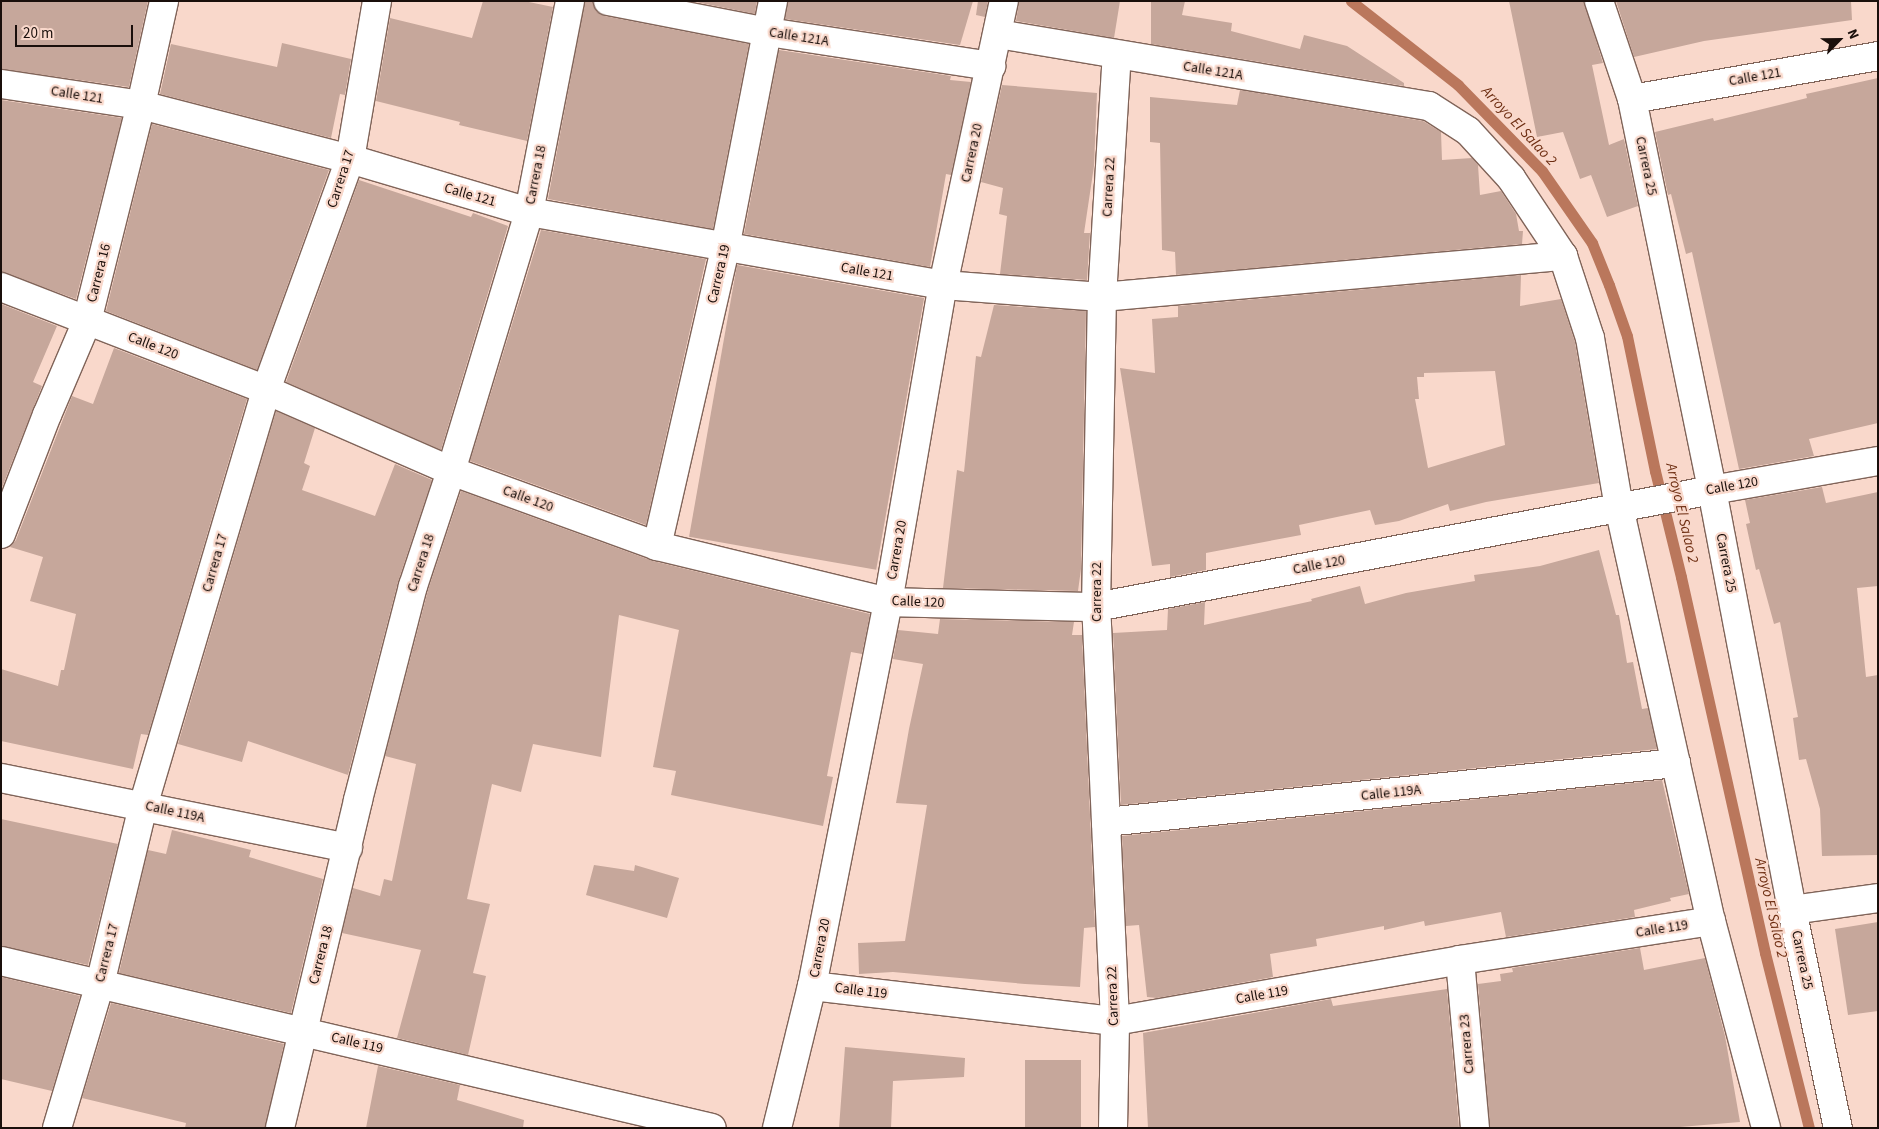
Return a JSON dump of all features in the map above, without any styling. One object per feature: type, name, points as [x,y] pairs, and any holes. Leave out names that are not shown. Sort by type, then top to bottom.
[{"type":"street","name":"Carrera 16","points":[[1,534],[47,415],[87,321],[141,104],[164,1]]},
{"type":"street","name":"Carrera 17","points":[[57,1128],[100,984],[143,806],[266,390],[350,159],[377,1]]},
{"type":"street","name":"Carrera 18","points":[[280,1128],[302,1030],[413,586],[451,471],[529,212],[570,1]]},
{"type":"street","name":"Calle 121A","points":[[608,1],[768,32],[991,66]]},
{"type":"street","name":"Carrera 19","points":[[657,546],[725,248],[773,1]]},
{"type":"street","name":"Carrera 20","points":[[777,1128],[812,986],[888,602],[943,284],[1004,1]]},
{"type":"street","name":"Carrera 25","points":[[1599,1],[1632,99],[1701,492],[1838,1128]]},
{"type":"street","name":"Calle 121A","points":[[998,34],[1117,56],[1429,106],[1468,132],[1511,178],[1563,256]]},
{"type":"street","name":"Carrera 22","points":[[1113,1128],[1114,1021],[1096,607],[1102,297],[1117,56]]},
{"type":"street","name":"Calle 121","points":[[1632,99],[1878,56]]},
{"type":"street","name":"Calle 121","points":[[1,84],[141,104],[350,159],[529,212],[725,248],[943,284],[1102,297],[1563,256]]},
{"type":"street","points":[[1563,256],[1590,338],[1619,507],[1711,921],[1766,1128]]},
{"type":"street","name":"Calle 120","points":[[1,287],[266,390],[451,471],[657,546],[888,602],[1096,607],[1619,507],[1878,461]]},
{"type":"street","name":"Calle 119A","points":[[1106,822],[1676,763]]},
{"type":"street","name":"Calle 119A","points":[[1,778],[348,848]]},
{"type":"street","points":[[1792,910],[1878,898]]},
{"type":"street","name":"Calle 119","points":[[812,986],[1114,1021],[1460,960],[1711,921]]},
{"type":"street","name":"Carrera 23","points":[[1460,960],[1475,1128]]},
{"type":"street","name":"Calle 119","points":[[1,961],[302,1030],[712,1128]]},
{"type":"building","points":[[1,1],[148,1],[129,87],[1,69]]},
{"type":"building","points":[[483,1],[524,1],[553,7],[527,141],[459,125],[460,122],[376,101],[390,18],[472,38]]},
{"type":"building","points":[[585,1],[593,1],[597,12],[605,16],[749,44],[713,229],[548,199]]},
{"type":"building","points":[[691,1],[757,1],[755,14]]},
{"type":"building","points":[[788,1],[973,1],[960,45],[785,19]]},
{"type":"building","points":[[978,1],[988,1],[985,17],[976,15]]},
{"type":"building","points":[[1019,1],[1120,1],[1114,38],[1016,21]]},
{"type":"building","points":[[1151,1],[1185,1],[1182,15],[1232,23],[1231,31],[1300,49],[1304,35],[1347,46],[1404,83],[1404,86],[1151,44]]},
{"type":"building","points":[[1509,1],[1584,1],[1603,63],[1592,65],[1609,145],[1624,139],[1638,206],[1607,217],[1591,175],[1580,179],[1563,132],[1537,137]]},
{"type":"building","points":[[1616,1],[1851,1],[1852,20],[1704,41],[1634,57]]},
{"type":"building","points":[[282,43],[351,59],[345,95],[340,94],[331,138],[160,94],[171,44],[277,67]]},
{"type":"building","points":[[779,50],[951,76],[950,80],[971,82],[951,175],[946,174],[930,267],[744,234]]},
{"type":"building","points":[[1878,78],[1878,423],[1809,439],[1814,456],[1739,469],[1692,252],[1686,254],[1671,194],[1668,195],[1655,132],[1713,118],[1714,121],[1807,98],[1806,94]]},
{"type":"building","points":[[1002,85],[1097,93],[1094,166],[1084,233],[1090,233],[1087,280],[1000,274],[1007,216],[999,214],[1003,188],[981,182]]},
{"type":"building","points":[[1240,90],[1423,121],[1441,132],[1442,160],[1472,158],[1478,165],[1480,195],[1501,191],[1516,214],[1519,231],[1523,231],[1522,244],[1176,275],[1175,252],[1162,250],[1160,143],[1150,142],[1150,97],[1237,105]]},
{"type":"building","points":[[1,100],[122,118],[76,299],[1,272]]},
{"type":"building","points":[[152,124],[329,170],[257,370],[106,311]]},
{"type":"building","points":[[359,180],[471,217],[473,213],[508,226],[441,450],[286,382]]},
{"type":"building","points":[[541,230],[706,259],[646,525],[470,461]]},
{"type":"building","points":[[737,265],[924,298],[876,570],[689,537]]},
{"type":"building","points":[[1521,275],[1520,306],[1561,299],[1575,342],[1599,483],[1486,502],[1450,511],[1448,504],[1399,521],[1375,525],[1370,510],[1299,525],[1301,535],[1206,553],[1206,570],[1170,577],[1170,564],[1152,566],[1120,368],[1155,373],[1152,319],[1178,317],[1178,306]],"holes":[[[1495,371],[1505,445],[1428,468],[1415,399],[1419,399],[1417,377],[1424,377],[1424,373]]]},
{"type":"building","points":[[1,304],[57,326],[33,382],[42,386],[1,490]]},
{"type":"building","points":[[994,305],[1086,311],[1081,569],[1078,591],[943,588],[957,470],[964,472],[976,356],[981,357]]},
{"type":"building","points":[[114,348],[247,399],[148,735],[141,734],[133,769],[1,741],[1,669],[58,686],[61,670],[64,670],[76,614],[30,601],[43,557],[10,547],[16,540],[72,396],[93,404]]},
{"type":"building","points":[[276,411],[315,428],[304,463],[310,466],[302,490],[375,516],[395,464],[432,480],[398,582],[348,775],[248,741],[242,762],[178,744]]},
{"type":"building","points":[[1822,487],[1826,503],[1878,492],[1878,586],[1857,588],[1866,677],[1878,675],[1878,855],[1822,856],[1820,809],[1806,759],[1799,760],[1793,718],[1798,717],[1780,622],[1774,624],[1759,569],[1756,570],[1746,524],[1750,523],[1745,500]]},
{"type":"building","points":[[461,491],[653,561],[870,614],[862,654],[851,652],[827,776],[833,777],[823,826],[671,795],[676,771],[653,767],[679,630],[619,615],[601,757],[533,744],[521,792],[492,784],[467,899],[490,904],[473,973],[486,976],[468,1055],[397,1038],[421,950],[342,933],[353,888],[380,896],[384,879],[392,881],[416,764],[385,756],[428,590]]},
{"type":"building","points":[[1599,550],[1616,615],[1619,615],[1627,663],[1633,662],[1642,709],[1648,708],[1657,749],[1121,805],[1113,633],[1167,630],[1168,609],[1205,602],[1204,625],[1312,601],[1311,599],[1360,586],[1365,604],[1406,593],[1475,581],[1474,575],[1540,566]]},
{"type":"building","points":[[940,619],[1074,622],[1072,635],[1082,635],[1095,927],[1084,928],[1080,987],[893,972],[859,974],[858,943],[905,941],[927,805],[896,803],[923,664],[893,659],[898,630],[938,634]]},
{"type":"building","points":[[1662,780],[1689,894],[1670,898],[1671,901],[1634,910],[1635,917],[1506,937],[1501,912],[1425,926],[1424,921],[1384,930],[1384,926],[1316,939],[1317,946],[1270,954],[1273,977],[1157,998],[1147,997],[1139,925],[1126,926],[1122,836]]},
{"type":"building","points":[[1,819],[118,844],[88,965],[1,946]]},
{"type":"building","points":[[172,830],[251,850],[249,857],[323,879],[291,1013],[119,973],[148,850],[166,854]]},
{"type":"building","points":[[594,865],[634,871],[635,865],[679,878],[667,918],[586,895]]},
{"type":"building","points":[[1878,922],[1878,1011],[1848,1015],[1835,929]]},
{"type":"building","points":[[1640,948],[1644,970],[1705,958],[1725,1036],[1740,1122],[1668,1128],[1490,1128],[1478,984],[1501,981],[1500,974],[1513,972],[1512,968]]},
{"type":"building","points":[[1,977],[80,996],[52,1091],[1,1079]]},
{"type":"building","points":[[1447,989],[1459,1128],[1148,1128],[1143,1033],[1331,999],[1333,1006]]},
{"type":"building","points":[[111,1003],[284,1044],[265,1128],[185,1128],[186,1123],[82,1098]]},
{"type":"building","points":[[845,1047],[965,1058],[964,1077],[893,1081],[891,1128],[839,1128]]},
{"type":"building","points":[[1025,1060],[1081,1060],[1081,1128],[1025,1128]]},
{"type":"building","points":[[378,1066],[460,1085],[457,1100],[524,1120],[523,1128],[366,1128]]},
{"type":"waterway","name":"Arroyo El Salao 2","points":[[1351,1],[1458,85],[1542,171],[1592,243],[1627,336],[1655,471],[1681,577],[1765,953],[1809,1128]]}]
